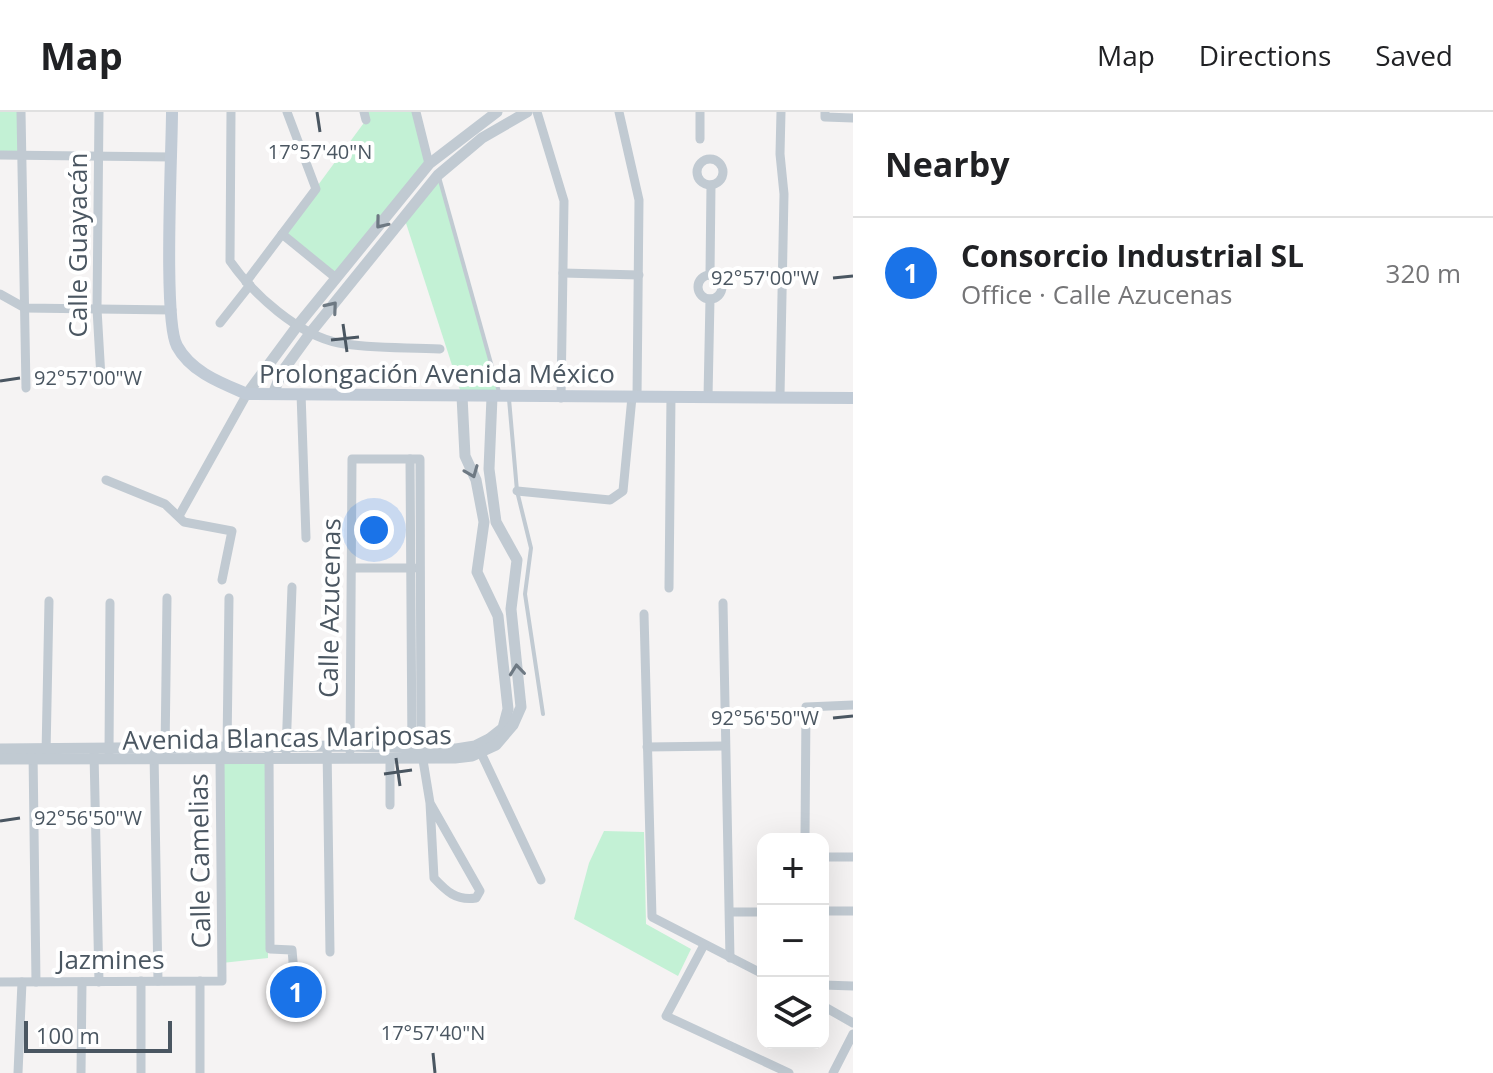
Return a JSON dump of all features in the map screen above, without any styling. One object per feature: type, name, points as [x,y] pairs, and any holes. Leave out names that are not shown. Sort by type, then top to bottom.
[{"type":"main road","name":"Prolongación Avenida México","points":[[172,112],[172,310],[175,343],[186,360],[211,378],[247,394],[853,398]]},
{"type":"street","points":[[21,112],[26,388]]},
{"type":"street","name":"Calle Guayacán","points":[[99,112],[97,309],[101,378]]},
{"type":"street","points":[[231,112],[230,261],[248,283],[298,325],[337,343],[440,349]]},
{"type":"street","points":[[220,323],[316,189],[287,112]]},
{"type":"street","points":[[416,112],[429,164]]},
{"type":"street","points":[[179,516],[247,394],[298,325],[429,164],[465,133],[497,112]]},
{"type":"street","points":[[273,394],[282,372],[311,332],[438,175],[482,138],[527,112]]},
{"type":"street","points":[[537,112],[564,201],[561,398]]},
{"type":"street","points":[[517,491],[610,500],[623,491],[634,397],[639,200],[619,112]]},
{"type":"street","points":[[700,112],[700,139]]},
{"type":"street","points":[[780,396],[784,194],[780,154],[781,112]]},
{"type":"street","points":[[825,112],[825,117],[853,118]]},
{"type":"street","points":[[0,155],[172,157]]},
{"type":"street","points":[[710,274],[711,185]]},
{"type":"street","points":[[411,187],[421,195]]},
{"type":"street","points":[[282,234],[336,278]]},
{"type":"street","points":[[563,273],[639,275]]},
{"type":"street","points":[[710,274],[720,279],[722,290],[710,299],[698,289],[700,278],[710,274]]},
{"type":"street","points":[[0,294],[25,308],[172,310]]},
{"type":"street","points":[[708,397],[710,299]]},
{"type":"street","points":[[301,393],[306,538]]},
{"type":"street","name":"Avenida Blancas Mariposas","points":[[350,752],[390,758],[475,746],[503,728],[508,709],[498,616],[477,572],[484,522],[476,480],[465,456],[462,396]]},
{"type":"street","points":[[669,588],[671,396]]},
{"type":"street","name":"Avenida Blancas Mariposas","points":[[0,749],[39,754],[159,754],[220,759],[269,753],[350,752],[417,753],[455,758],[481,753],[506,736],[521,707],[511,609],[517,560],[496,522],[489,469],[500,397]]},
{"type":"street","name":"Calle Azucenas","points":[[350,752],[352,459],[415,459],[416,568]]},
{"type":"street","points":[[106,480],[165,504],[184,522],[232,531],[222,580]]},
{"type":"street","points":[[353,568],[416,568],[417,753],[430,803],[434,878],[448,893],[464,900],[476,898],[480,891],[430,803]]},
{"type":"street","points":[[286,753],[292,587]]},
{"type":"street","points":[[158,981],[159,754],[167,598]]},
{"type":"street","name":"Calle Camelias","points":[[222,981],[220,759],[227,747],[229,598]]},
{"type":"street","points":[[36,982],[39,754],[49,601]]},
{"type":"street","points":[[110,603],[110,754]]},
{"type":"street","points":[[723,603],[730,958]]},
{"type":"street","points":[[644,614],[652,917],[757,971]]},
{"type":"street","points":[[805,833],[806,707],[853,705]]},
{"type":"street","points":[[647,747],[725,746]]},
{"type":"street","name":"Avenida Blancas Mariposas","points":[[159,754],[227,747],[269,753]]},
{"type":"street","points":[[269,753],[270,949],[292,950],[295,984]]},
{"type":"street","points":[[327,753],[330,952]]},
{"type":"street","points":[[481,753],[541,880]]},
{"type":"street","name":"Avenida Blancas Mariposas","points":[[0,759],[39,754]]},
{"type":"street","points":[[94,754],[99,982]]},
{"type":"street","points":[[390,758],[390,805]]},
{"type":"street","points":[[829,857],[853,857]]},
{"type":"street","points":[[829,911],[853,911]]},
{"type":"street","points":[[730,912],[757,912]]},
{"type":"street","points":[[704,945],[666,1016],[789,1073]]},
{"type":"street","points":[[141,981],[141,1073]]},
{"type":"street","points":[[200,981],[200,1073]]},
{"type":"street","name":"Jazmines","points":[[0,982],[222,981]]},
{"type":"street","points":[[18,1073],[22,982]]},
{"type":"street","points":[[81,1073],[82,982]]},
{"type":"street","points":[[829,985],[853,986]]},
{"type":"street","points":[[829,1009],[853,1023]]},
{"type":"street","points":[[833,1073],[853,1034]]},
{"type":"lane","points":[[438,175],[500,397],[531,548],[525,594],[543,714]]},
{"type":"green space","points":[[0,112],[21,112],[22,156],[0,155]]},
{"type":"green space","points":[[364,112],[416,112],[429,164],[336,278],[282,234],[366,120]]},
{"type":"green space","points":[[438,175],[500,397],[462,396],[404,217]]},
{"type":"green space","points":[[268,758],[268,958],[222,963],[220,759]]},
{"type":"green space","points":[[604,831],[644,832],[646,924],[691,949],[678,976],[574,919],[589,863]]},
{"type":"place","name":"Consorcio Industrial SL","points":[[296,992]]}]
